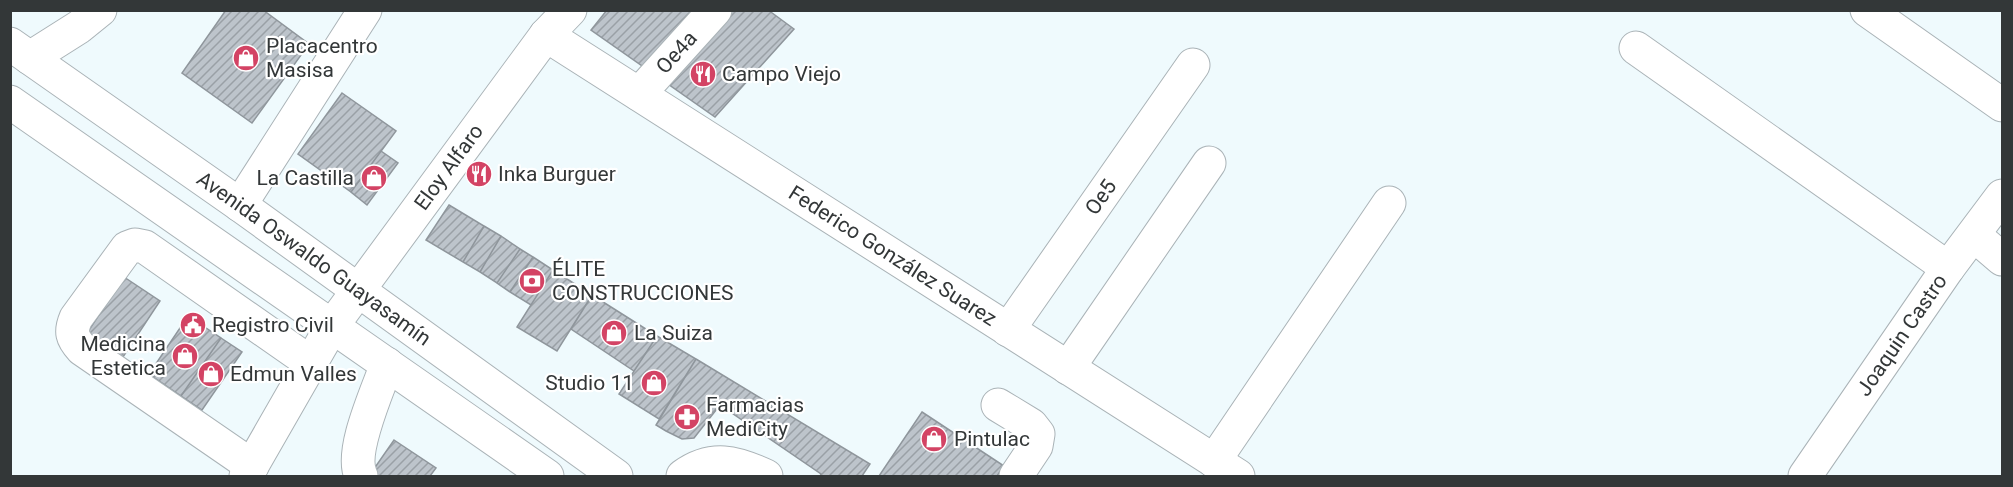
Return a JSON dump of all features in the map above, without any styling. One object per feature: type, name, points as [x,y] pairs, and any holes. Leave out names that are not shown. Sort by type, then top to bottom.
[{"type":"street","points":[[20,51],[79,27],[100,10]]},
{"type":"street","points":[[240,205],[364,10]]},
{"type":"street","name":"Eloy Alfaro","points":[[249,471],[332,326],[546,35],[570,10]]},
{"type":"street","name":"Oe4a","points":[[639,94],[715,10]]},
{"type":"street","points":[[1867,10],[2002,105]]},
{"type":"street","name":"Federico González Suarez","points":[[546,35],[1226,469]]},
{"type":"street","points":[[1636,48],[1948,268]]},
{"type":"street","name":"Avenida Oswaldo Guayasamín","points":[[20,51],[240,205],[616,477]]},
{"type":"street","name":"Oe5","points":[[1008,330],[1193,65]]},
{"type":"street","name":"Avenida Oswaldo Guayasamín","points":[[10,102],[387,364],[528,471]]},
{"type":"street","points":[[1068,368],[1209,163]]},
{"type":"street","name":"Joaquin Castro","points":[[1804,477],[1948,268],[2002,196]]},
{"type":"street","points":[[1226,469],[1389,203]]},
{"type":"street","points":[[1974,235],[2002,259]]},
{"type":"street","points":[[249,471],[82,349],[73,340],[72,328],[76,318],[127,248],[135,245],[145,246],[311,363]]},
{"type":"street","points":[[362,477],[358,470],[364,430],[387,364]]},
{"type":"street","points":[[998,405],[1031,425],[1038,434],[1036,446],[1016,477]]},
{"type":"street","points":[[683,477],[696,467],[717,461],[739,463],[766,477]]},
{"type":"building","name":"Placacentro Masisa","points":[[226,10],[263,10],[309,44],[252,123],[182,73]]},
{"type":"building","name":"Campo Viejo","points":[[607,10],[768,10],[794,29],[715,117],[591,30]]},
{"type":"building","points":[[342,93],[396,131],[351,192],[298,154]]},
{"type":"building","name":"La Castilla","points":[[381,151],[398,163],[367,205],[351,192]]},
{"type":"building","points":[[449,205],[484,226],[463,262],[426,240]]},
{"type":"building","points":[[484,226],[501,236],[480,272],[463,262]]},
{"type":"building","points":[[501,236],[520,249],[497,283],[480,272]]},
{"type":"building","points":[[520,249],[533,257],[510,292],[497,283]]},
{"type":"building","name":"ÉLITE CONSTRUCCIONES","points":[[533,257],[553,270],[531,305],[510,292]]},
{"type":"building","points":[[553,270],[592,295],[557,351],[517,327]]},
{"type":"building","points":[[124,277],[160,301],[121,360],[85,336]]},
{"type":"building","name":"La Suiza","points":[[592,295],[657,336],[634,371],[571,329]]},
{"type":"building","name":"Medicina Estetica","points":[[188,316],[221,338],[181,396],[149,374]]},
{"type":"building","name":"Studio 11","points":[[657,336],[696,359],[659,419],[619,394]]},
{"type":"building","name":"Edmun Valles","points":[[221,338],[242,352],[202,410],[181,396]]},
{"type":"building","points":[[696,359],[870,464],[862,476],[820,476],[821,474],[720,405],[694,438],[682,439],[656,425]]},
{"type":"building","name":"Pintulac","points":[[922,412],[1004,466],[997,476],[879,476]]},
{"type":"building","points":[[394,440],[436,468],[430,476],[369,476]]},
{"type":"place","name":"Placacentro Masisa","points":[[246,58]]},
{"type":"place","name":"Campo Viejo","points":[[703,74]]},
{"type":"place","name":"Inka Burguer","points":[[479,174]]},
{"type":"place","name":"La Castilla","points":[[374,178]]},
{"type":"place","name":"ÉLITE CONSTRUCCIONES","points":[[532,281]]},
{"type":"place","name":"Registro Civil","points":[[193,325]]},
{"type":"place","name":"La Suiza","points":[[614,333]]},
{"type":"place","name":"Medicina Estetica","points":[[185,356]]},
{"type":"place","name":"Edmun Valles","points":[[211,374]]},
{"type":"place","name":"Studio 11","points":[[654,383]]},
{"type":"place","name":"Farmacias MediCity","points":[[687,417]]},
{"type":"place","name":"Pintulac","points":[[934,439]]}]
